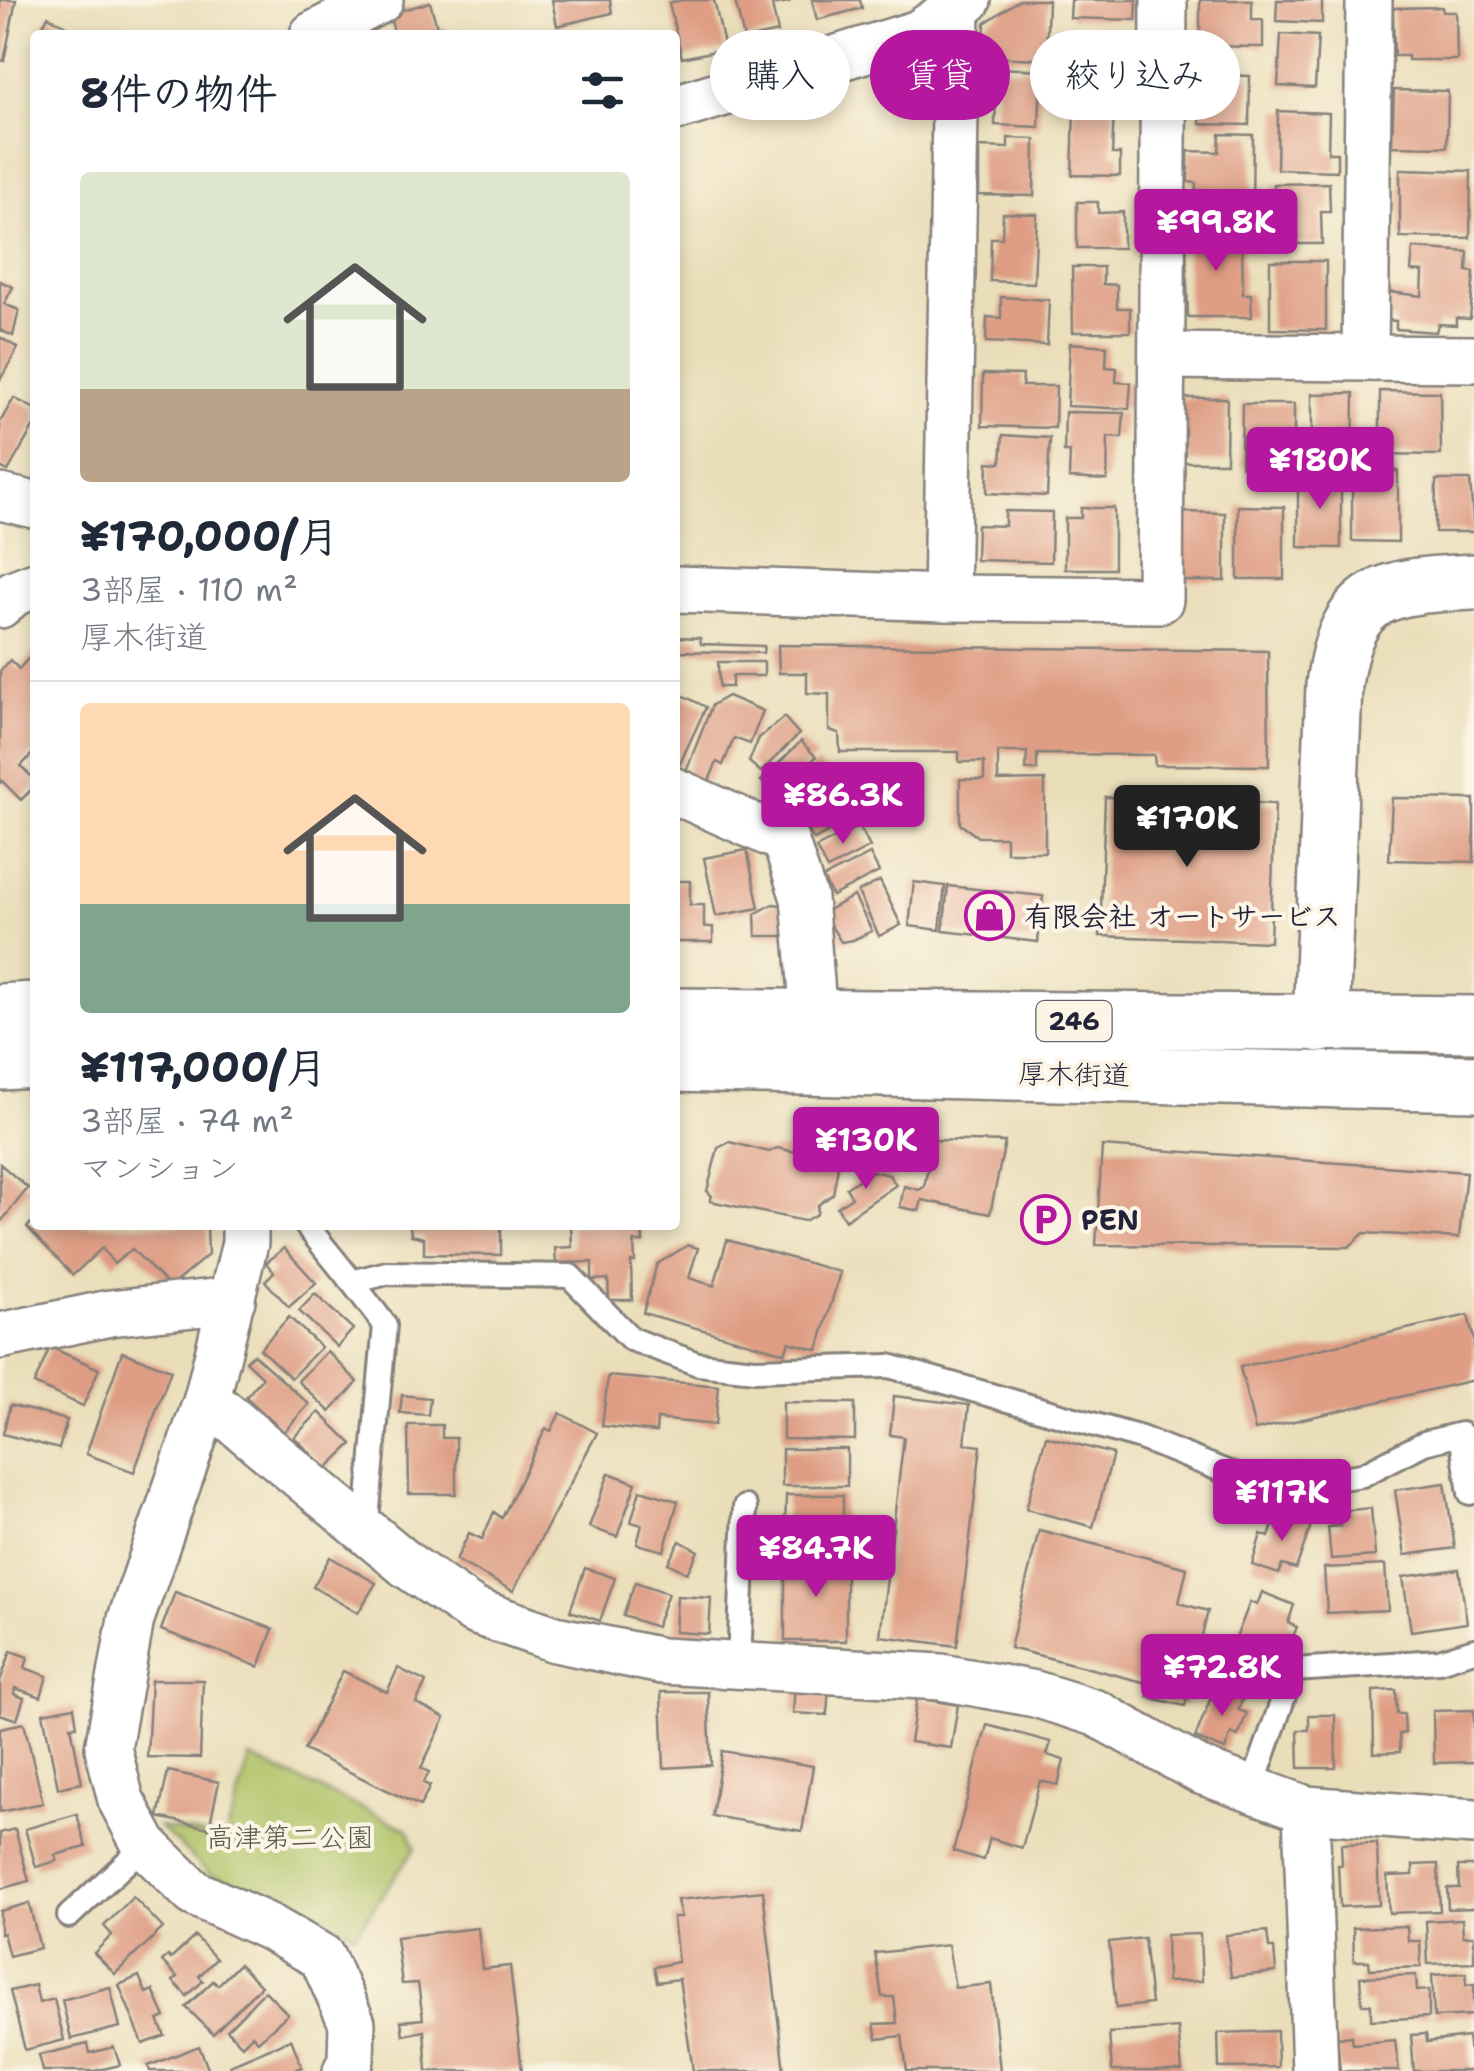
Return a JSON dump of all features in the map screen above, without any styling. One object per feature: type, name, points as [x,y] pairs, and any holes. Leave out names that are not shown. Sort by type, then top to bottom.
[{"type":"main road","points":[[1322,1024],[1334,684],[1339,649],[1352,621],[1377,596],[1413,584],[1474,582]]},
{"type":"main road","points":[[0,1012],[30,1010]]},
{"type":"main road","name":"厚木街道","points":[[680,1016],[1474,1024]]},
{"type":"main road","points":[[0,1062],[30,1060]]},
{"type":"main road","name":"厚木街道","points":[[680,1064],[1474,1084]]},
{"type":"main road","name":"246","points":[[1147,1076],[1316,1106],[1474,1112]]},
{"type":"street","points":[[323,30],[380,0]]},
{"type":"street","points":[[680,589],[1160,600],[1164,0]]},
{"type":"street","points":[[1365,357],[1370,0]]},
{"type":"street","points":[[946,598],[962,4]]},
{"type":"street","points":[[680,106],[918,34],[962,4]]},
{"type":"street","points":[[1164,356],[1474,359]]},
{"type":"street","points":[[0,497],[30,504]]},
{"type":"street","points":[[0,606],[14,592],[30,587]]},
{"type":"street","points":[[680,792],[784,840],[804,898],[814,1018]]},
{"type":"street","points":[[245,1230],[245,1244],[207,1399],[131,1618],[108,1748],[121,1800],[145,1846],[194,1893],[269,1927],[322,1958],[352,2022],[351,2060],[346,2071]]},
{"type":"street","points":[[0,1336],[110,1312],[232,1300]]},
{"type":"street","points":[[207,1399],[406,1564],[474,1611],[573,1643],[662,1660],[941,1677],[1034,1694],[1096,1713],[1201,1771],[1306,1809],[1474,1822]]},
{"type":"street","points":[[1306,1809],[1315,2071]]},
{"type":"lane","points":[[310,1230],[385,1325],[366,1531]]},
{"type":"lane","points":[[352,1282],[386,1273],[570,1276],[631,1339],[698,1364],[755,1370],[889,1366],[1140,1438],[1234,1475],[1280,1486],[1362,1474],[1424,1444],[1467,1433],[1470,1492]]},
{"type":"lane","points":[[738,1665],[745,1506]]},
{"type":"lane","points":[[1251,1792],[1293,1670],[1439,1661],[1474,1650]]},
{"type":"lane","points":[[69,1916],[145,1846]]},
{"type":"green space","name":"高津第二公園","points":[[250,1758],[408,1829],[415,1848],[355,1934],[285,1895],[212,1876],[159,1827],[225,1839]]},
{"type":"building","points":[[0,0],[16,0],[4,61],[0,60]]},
{"type":"building","points":[[552,0],[610,0],[612,13],[557,26]]},
{"type":"building","points":[[714,0],[721,30],[710,30],[710,52],[682,58],[680,30],[675,30],[669,3]]},
{"type":"building","points":[[735,0],[788,0],[772,5],[778,30],[742,30]]},
{"type":"building","points":[[812,0],[860,0],[862,8],[817,20]]},
{"type":"building","points":[[1019,0],[1048,0],[1047,30],[1030,30],[1030,58],[1010,58],[1010,30],[985,30],[985,23]]},
{"type":"building","points":[[1071,0],[1137,0],[1136,20],[1070,18]]},
{"type":"building","points":[[1200,0],[1252,0],[1252,20],[1263,20],[1263,47],[1240,47],[1240,30],[1200,30]]},
{"type":"building","points":[[1277,0],[1322,0],[1322,23],[1276,21]]},
{"type":"building","points":[[430,2],[437,27],[442,26],[443,30],[394,30],[389,14]]},
{"type":"building","points":[[1442,7],[1443,12],[1456,12],[1457,60],[1408,60],[1408,56],[1394,56],[1393,8]]},
{"type":"building","points":[[48,16],[73,30],[41,30]]},
{"type":"building","points":[[1281,34],[1318,36],[1315,88],[1278,86]]},
{"type":"building","points":[[1010,69],[1030,70],[1030,120],[1039,120],[1039,127],[995,125],[995,120],[1010,120]]},
{"type":"building","points":[[1240,76],[1250,76],[1249,125],[1200,124],[1200,120],[1240,120]]},
{"type":"building","points":[[1394,90],[1448,91],[1447,147],[1392,146]]},
{"type":"building","points":[[1278,111],[1329,113],[1328,153],[1337,153],[1337,171],[1277,169]]},
{"type":"building","points":[[1074,120],[1114,120],[1112,154],[1120,154],[1120,176],[1072,175]]},
{"type":"building","points":[[1220,134],[1253,135],[1252,202],[1195,201],[1196,183],[1188,182],[1188,151],[1219,152]]},
{"type":"building","points":[[1008,138],[1035,139],[1034,196],[979,195],[979,147],[1008,148]]},
{"type":"building","points":[[1400,169],[1471,171],[1470,238],[1400,237]]},
{"type":"building","points":[[1329,183],[1330,212],[1321,212],[1322,244],[1275,244],[1274,184]]},
{"type":"building","points":[[1077,202],[1098,202],[1098,213],[1123,212],[1123,248],[1077,248]]},
{"type":"building","points":[[1003,213],[1037,214],[1034,283],[990,281],[991,238],[1002,238]]},
{"type":"building","points":[[1231,221],[1231,242],[1242,242],[1243,294],[1251,294],[1252,317],[1188,317],[1186,243],[1195,243],[1195,222]]},
{"type":"building","points":[[1413,248],[1468,252],[1467,271],[1474,272],[1470,319],[1456,318],[1456,325],[1438,324],[1436,332],[1396,329],[1396,321],[1386,320],[1389,292],[1422,296],[1423,272],[1411,271]]},
{"type":"building","points":[[1270,261],[1326,261],[1326,330],[1270,329]]},
{"type":"building","points":[[1072,267],[1103,267],[1103,284],[1117,285],[1117,308],[1130,308],[1130,332],[1073,332]]},
{"type":"building","points":[[0,281],[13,287],[4,304],[19,310],[13,336],[0,330]]},
{"type":"building","points":[[1001,297],[1049,300],[1047,345],[986,342],[987,317],[1001,318]]},
{"type":"building","points":[[0,337],[18,348],[0,380]]},
{"type":"building","points":[[1070,343],[1107,346],[1106,367],[1117,368],[1116,382],[1131,383],[1129,409],[1067,406]]},
{"type":"building","points":[[983,374],[1023,375],[1022,386],[1056,386],[1055,428],[982,426]]},
{"type":"building","points":[[1380,391],[1440,392],[1441,455],[1380,454]]},
{"type":"building","points":[[1354,393],[1353,463],[1312,462],[1312,394]]},
{"type":"building","points":[[14,398],[30,406],[30,433],[8,471],[0,467],[0,422]]},
{"type":"building","points":[[1181,398],[1227,398],[1226,462],[1181,462]]},
{"type":"building","points":[[1242,404],[1294,404],[1294,466],[1241,466]]},
{"type":"building","points":[[1065,412],[1124,413],[1122,438],[1108,437],[1107,480],[1069,478],[1070,452],[1064,452]]},
{"type":"building","points":[[1003,435],[1050,438],[1047,496],[987,493],[988,462],[1001,463]]},
{"type":"building","points":[[1352,470],[1398,471],[1398,542],[1352,541]]},
{"type":"building","points":[[1298,476],[1341,477],[1341,548],[1298,547]]},
{"type":"building","points":[[1436,480],[1470,480],[1474,532],[1435,532]]},
{"type":"building","points":[[1238,506],[1284,507],[1284,579],[1238,579]]},
{"type":"building","points":[[1081,508],[1114,508],[1114,569],[1065,569],[1065,518],[1081,518]]},
{"type":"building","points":[[1005,511],[1052,512],[1051,562],[976,560],[977,525],[1005,526]]},
{"type":"building","points":[[1178,512],[1225,513],[1225,581],[1178,581]]},
{"type":"building","points":[[680,637],[700,638],[701,644],[764,646],[763,653],[680,651]]},
{"type":"building","points":[[778,645],[1268,651],[1269,766],[1155,765],[1154,755],[1037,754],[1037,770],[1026,770],[1027,752],[998,752],[998,781],[1045,780],[1045,852],[1006,852],[1006,837],[978,837],[960,824],[960,779],[984,780],[984,762],[959,762],[959,752],[840,752],[839,733],[829,730],[829,694],[807,693],[807,673],[779,673]]},
{"type":"building","points":[[30,657],[30,756],[21,766],[30,775],[30,791],[21,800],[0,783],[0,671],[10,660],[19,669]]},
{"type":"building","points":[[718,662],[764,662],[764,676],[732,676],[732,687],[719,687]]},
{"type":"building","points":[[680,694],[706,707],[680,763]]},
{"type":"building","points":[[728,696],[763,711],[750,744],[734,738],[723,765],[717,762],[708,783],[685,774],[712,705]]},
{"type":"building","points":[[784,717],[799,734],[761,772],[749,762],[759,738]]},
{"type":"building","points":[[801,741],[816,757],[776,796],[761,781]]},
{"type":"building","points":[[817,763],[835,781],[796,820],[779,803]]},
{"type":"building","points":[[841,791],[856,817],[814,840],[805,825],[821,816],[819,812],[830,797]]},
{"type":"building","points":[[1105,797],[1275,804],[1270,942],[1100,936]]},
{"type":"building","points":[[1392,798],[1474,799],[1474,862],[1389,860]]},
{"type":"building","points":[[859,826],[870,847],[827,869],[816,848]]},
{"type":"building","points":[[747,850],[759,908],[716,916],[704,858]]},
{"type":"building","points":[[870,854],[879,872],[832,896],[823,878]]},
{"type":"building","points":[[680,881],[690,881],[690,905],[704,905],[704,927],[713,927],[713,942],[680,942]]},
{"type":"building","points":[[880,881],[901,925],[879,936],[858,892]]},
{"type":"building","points":[[914,882],[945,886],[940,930],[909,926]]},
{"type":"building","points":[[948,886],[1043,896],[1038,942],[943,931]]},
{"type":"building","points":[[854,896],[872,931],[841,942],[823,913]]},
{"type":"building","points":[[773,904],[790,906],[793,936],[756,936],[755,914]]},
{"type":"building","points":[[934,1140],[1005,1142],[990,1214],[922,1200],[919,1211],[900,1207],[904,1186],[919,1190],[924,1187]]},
{"type":"building","points":[[730,1142],[769,1152],[777,1148],[806,1154],[809,1142],[842,1145],[833,1194],[818,1205],[817,1214],[804,1221],[710,1201],[712,1196],[707,1191],[718,1148]]},
{"type":"building","points":[[1102,1146],[1466,1172],[1459,1238],[1364,1233],[1349,1247],[1096,1245]]},
{"type":"building","points":[[0,1164],[28,1188],[0,1223]]},
{"type":"building","points":[[872,1171],[889,1175],[896,1185],[845,1220],[837,1207],[852,1197],[846,1188]]},
{"type":"building","points":[[30,1224],[30,1230],[207,1230],[208,1255],[170,1287],[132,1249],[114,1264],[102,1248],[73,1275],[27,1227]]},
{"type":"building","points":[[410,1230],[501,1230],[501,1255],[424,1254],[424,1238],[411,1235]]},
{"type":"building","points":[[571,1230],[642,1230],[643,1242],[634,1242],[635,1262],[631,1262],[632,1300],[609,1300],[608,1279],[592,1280],[592,1262],[556,1263],[555,1248],[572,1247]]},
{"type":"building","points":[[727,1240],[840,1272],[818,1350],[789,1342],[785,1353],[643,1313],[657,1264],[688,1245],[698,1248],[689,1278],[714,1286]]},
{"type":"building","points":[[284,1248],[316,1283],[289,1307],[265,1281],[274,1272],[266,1263]]},
{"type":"building","points":[[315,1294],[353,1329],[337,1347],[299,1311]]},
{"type":"building","points":[[1468,1315],[1474,1340],[1474,1380],[1255,1430],[1240,1367]]},
{"type":"building","points":[[289,1317],[321,1347],[291,1378],[260,1349]]},
{"type":"building","points":[[50,1347],[99,1369],[83,1406],[34,1384]]},
{"type":"building","points":[[327,1351],[358,1382],[330,1412],[298,1381]]},
{"type":"building","points":[[122,1352],[171,1370],[134,1472],[86,1454]]},
{"type":"building","points":[[253,1354],[309,1404],[284,1432],[246,1397],[263,1377],[246,1361]]},
{"type":"building","points":[[608,1376],[719,1386],[715,1425],[657,1419],[656,1432],[602,1426]]},
{"type":"building","points":[[402,1395],[430,1398],[428,1415],[400,1413]]},
{"type":"building","points":[[894,1396],[969,1405],[965,1444],[981,1446],[957,1646],[880,1636],[904,1437],[890,1435]]},
{"type":"building","points":[[783,1402],[855,1403],[855,1440],[783,1439]]},
{"type":"building","points":[[10,1405],[67,1420],[59,1449],[3,1434]]},
{"type":"building","points":[[319,1412],[352,1444],[326,1469],[294,1437]]},
{"type":"building","points":[[560,1413],[597,1433],[513,1591],[456,1560],[469,1533],[482,1539],[494,1512],[502,1518],[546,1428],[551,1431]]},
{"type":"building","points":[[408,1425],[442,1425],[442,1438],[456,1438],[456,1494],[409,1494]]},
{"type":"building","points":[[1046,1436],[1113,1454],[1093,1527],[1026,1509]]},
{"type":"building","points":[[782,1449],[847,1449],[847,1486],[782,1486]]},
{"type":"building","points":[[609,1473],[636,1483],[617,1537],[589,1527]]},
{"type":"building","points":[[1445,1483],[1455,1548],[1405,1555],[1395,1490]]},
{"type":"building","points":[[640,1490],[678,1501],[664,1551],[637,1544],[642,1525],[631,1522]]},
{"type":"building","points":[[786,1495],[843,1495],[843,1538],[785,1537]]},
{"type":"building","points":[[1371,1508],[1375,1556],[1331,1559],[1328,1527],[1340,1526],[1340,1511]]},
{"type":"building","points":[[1278,1511],[1312,1522],[1296,1569],[1282,1565],[1279,1574],[1252,1565],[1261,1534],[1269,1537]]},
{"type":"building","points":[[1039,1530],[1187,1568],[1179,1603],[1208,1611],[1185,1706],[1147,1697],[1151,1684],[1010,1648]]},
{"type":"building","points":[[680,1541],[698,1551],[687,1573],[668,1563]]},
{"type":"building","points":[[330,1557],[376,1583],[358,1613],[313,1587]]},
{"type":"building","points":[[785,1560],[846,1560],[846,1641],[785,1641]]},
{"type":"building","points":[[1385,1565],[1388,1610],[1327,1613],[1324,1568]]},
{"type":"building","points":[[585,1568],[615,1578],[600,1621],[570,1611]]},
{"type":"building","points":[[1459,1569],[1467,1623],[1411,1631],[1403,1577]]},
{"type":"building","points":[[635,1582],[668,1593],[656,1627],[623,1616]]},
{"type":"building","points":[[175,1592],[273,1629],[259,1667],[161,1630]]},
{"type":"building","points":[[1262,1592],[1294,1605],[1288,1623],[1297,1627],[1275,1668],[1253,1659],[1258,1646],[1236,1638],[1250,1602],[1257,1605]]},
{"type":"building","points":[[677,1596],[711,1598],[709,1634],[675,1632]]},
{"type":"building","points":[[11,1651],[28,1657],[25,1668],[47,1676],[41,1697],[15,1688],[14,1694],[24,1698],[17,1720],[0,1714],[0,1681]]},
{"type":"building","points":[[398,1668],[426,1682],[416,1703],[445,1718],[421,1768],[429,1772],[423,1783],[430,1786],[420,1806],[304,1750],[343,1671],[387,1692]]},
{"type":"building","points":[[151,1680],[203,1680],[200,1758],[147,1757]]},
{"type":"building","points":[[795,1683],[829,1685],[827,1715],[793,1713]]},
{"type":"building","points":[[1223,1687],[1244,1696],[1238,1710],[1247,1713],[1238,1736],[1231,1733],[1225,1750],[1195,1738],[1213,1692],[1220,1695]]},
{"type":"building","points":[[1396,1690],[1397,1714],[1404,1714],[1400,1752],[1374,1753],[1373,1691]]},
{"type":"building","points":[[661,1692],[708,1692],[711,1765],[664,1768]]},
{"type":"building","points":[[917,1698],[958,1705],[951,1748],[910,1742]]},
{"type":"building","points":[[74,1707],[77,1726],[71,1726],[82,1783],[58,1788],[43,1713]]},
{"type":"building","points":[[1474,1710],[1474,1762],[1434,1763],[1433,1711]]},
{"type":"building","points":[[1309,1715],[1335,1715],[1336,1768],[1299,1768],[1298,1730],[1309,1730]]},
{"type":"building","points":[[24,1723],[43,1803],[0,1812],[0,1728]]},
{"type":"building","points":[[987,1725],[1051,1742],[1047,1755],[1064,1760],[1058,1785],[1040,1781],[1022,1848],[990,1838],[984,1860],[953,1851]]},
{"type":"building","points":[[722,1751],[813,1766],[802,1831],[712,1816]]},
{"type":"building","points":[[168,1771],[219,1782],[209,1828],[158,1817]]},
{"type":"building","points":[[77,1814],[86,1847],[55,1855],[57,1861],[36,1867],[25,1829]]},
{"type":"building","points":[[15,1829],[29,1881],[0,1889],[0,1833]]},
{"type":"building","points":[[1377,1843],[1379,1905],[1340,1907],[1341,1844]]},
{"type":"building","points":[[1438,1864],[1440,1911],[1389,1913],[1387,1876],[1413,1875],[1413,1865]]},
{"type":"building","points":[[1458,1866],[1474,1866],[1474,1908],[1448,1909],[1447,1888],[1459,1888]]},
{"type":"building","points":[[763,1891],[784,2071],[693,2071],[679,1979],[657,1982],[654,1967],[678,1962],[673,1917],[681,1917],[677,1900]]},
{"type":"building","points":[[133,1897],[163,1928],[115,1974],[94,1953],[112,1935],[104,1926]]},
{"type":"building","points":[[29,1903],[40,1948],[9,1956],[3,1933],[0,1934],[0,1911]]},
{"type":"building","points":[[1462,1919],[1463,1936],[1474,1936],[1474,1962],[1428,1964],[1426,1921]]},
{"type":"building","points":[[1407,1926],[1408,1941],[1420,1941],[1421,1967],[1370,1969],[1369,1961],[1354,1961],[1353,1928]]},
{"type":"building","points":[[478,1928],[482,1969],[510,1966],[522,2071],[427,2071],[424,2031],[403,2035],[401,2021],[423,2019],[418,1983],[402,1984],[396,1937]]},
{"type":"building","points":[[1267,1931],[1269,1948],[1274,1948],[1276,1972],[1231,1977],[1226,1935]]},
{"type":"building","points":[[1200,1934],[1202,1981],[1167,1982],[1166,1935]]},
{"type":"building","points":[[195,1936],[216,1959],[199,1976],[203,1981],[187,1996],[162,1961],[168,1956],[171,1959]]},
{"type":"building","points":[[1144,1938],[1151,2004],[1116,2008],[1109,1942]]},
{"type":"building","points":[[948,1945],[955,1988],[991,1984],[1000,2071],[907,2071],[902,2036],[877,2039],[874,2024],[897,2023],[894,1997],[882,1997],[875,1953]]},
{"type":"building","points":[[239,1964],[261,1986],[213,2034],[186,2007],[213,1981],[218,1985]]},
{"type":"building","points":[[1466,1973],[1466,1985],[1474,1984],[1474,2015],[1434,2017],[1432,1975]]},
{"type":"building","points":[[1416,1975],[1417,1991],[1429,1990],[1429,2017],[1371,2020],[1371,2004],[1362,2004],[1360,1977]]},
{"type":"building","points":[[139,1976],[146,1993],[153,1990],[165,2017],[158,2020],[165,2036],[143,2044],[119,1985]]},
{"type":"building","points":[[35,1985],[39,2003],[54,1999],[64,2040],[25,2050],[10,1991]]},
{"type":"building","points":[[110,1987],[120,2027],[71,2039],[62,2000]]},
{"type":"building","points":[[265,1991],[288,2014],[258,2041],[252,2035],[242,2045],[227,2030]]},
{"type":"building","points":[[1178,2028],[1182,2071],[1112,2071],[1109,2033]]},
{"type":"building","points":[[1277,2031],[1278,2067],[1219,2068],[1218,2033]]},
{"type":"building","points":[[1426,2034],[1427,2042],[1468,2037],[1472,2071],[1414,2071],[1411,2035]]},
{"type":"building","points":[[1352,2036],[1353,2044],[1395,2040],[1399,2071],[1340,2071],[1337,2038]]},
{"type":"building","points":[[291,2039],[302,2067],[292,2071],[232,2071],[230,2065]]},
{"type":"building","points":[[88,2044],[90,2053],[114,2047],[120,2065],[94,2071],[43,2071],[39,2055]]},
{"type":"building","points":[[199,2046],[209,2071],[150,2071],[148,2066]]},
{"type":"place","name":"有限会社 オートサービス","points":[[989,916]]},
{"type":"place","name":"PEN","points":[[1046,1220]]}]
